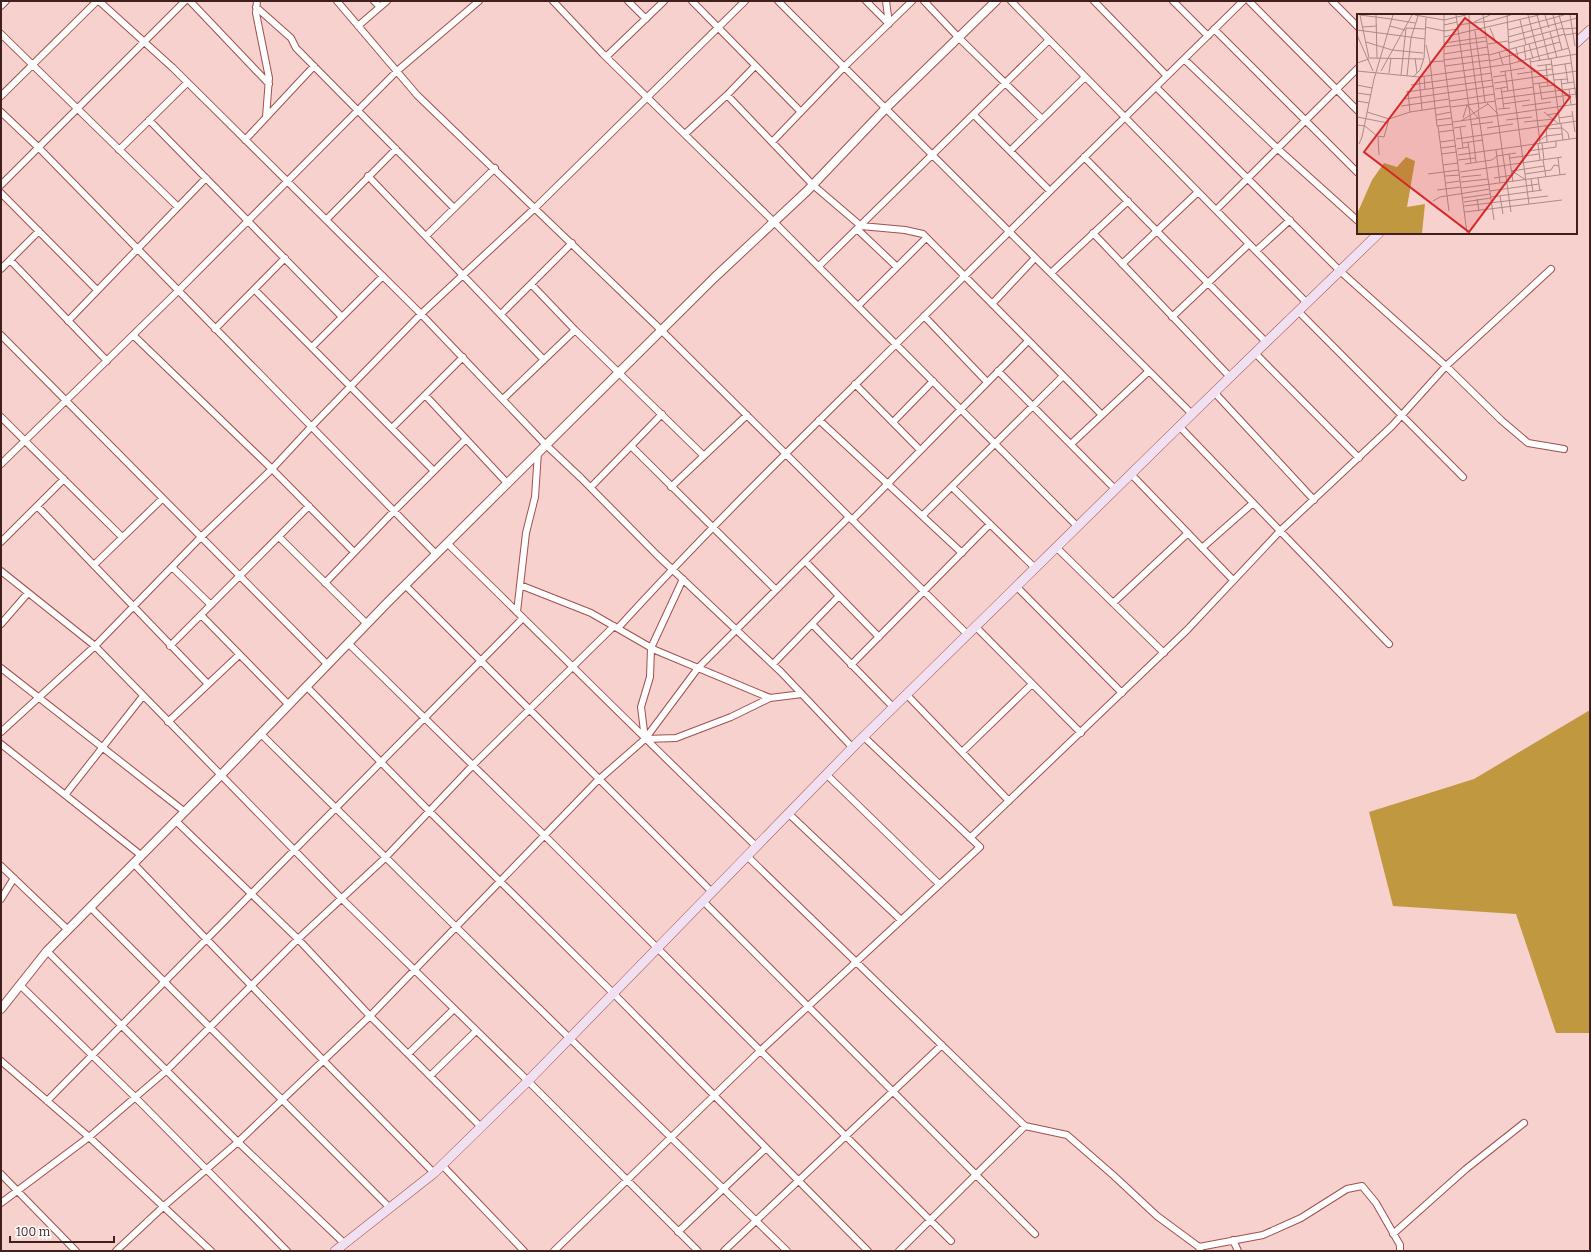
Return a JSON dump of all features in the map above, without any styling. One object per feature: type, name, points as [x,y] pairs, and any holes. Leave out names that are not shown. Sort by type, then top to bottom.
[{"type":"main road","points":[[1577,42],[1590,30]]},
{"type":"main road","points":[[335,1251],[434,1173],[481,1128],[570,1039],[863,736],[1179,426],[1340,271],[1376,234]]},
{"type":"street","points":[[1,6],[6,1]]},
{"type":"street","points":[[1,96],[98,1],[187,83],[383,276],[546,444],[672,569],[773,664],[852,748]]},
{"type":"street","points":[[1,185],[185,1]]},
{"type":"street","points":[[190,1],[268,84]]},
{"type":"street","points":[[337,1],[417,94],[661,330],[967,634]]},
{"type":"street","points":[[374,1],[380,8]]},
{"type":"street","points":[[358,26],[387,1]]},
{"type":"street","points":[[1,464],[178,291],[398,71],[479,1]]},
{"type":"street","points":[[553,1],[606,57],[819,266],[1077,526]]},
{"type":"street","points":[[628,1],[646,19]]},
{"type":"street","points":[[606,57],[664,1]]},
{"type":"street","points":[[692,1],[801,112]]},
{"type":"street","points":[[1,732],[95,646],[200,538],[272,469],[421,314],[536,208],[746,1]]},
{"type":"street","points":[[778,1],[1192,414]]},
{"type":"street","points":[[866,1],[889,24]]},
{"type":"street","points":[[886,1],[889,24]]},
{"type":"street","points":[[772,142],[844,67],[912,1]]},
{"type":"street","points":[[924,1],[959,38],[1042,119]]},
{"type":"street","points":[[1,1009],[47,951],[142,856],[405,585],[661,330],[813,185],[886,108],[996,1]]},
{"type":"street","points":[[1011,1],[1307,303]]},
{"type":"street","points":[[1094,1],[1167,76]]},
{"type":"street","points":[[1173,1],[1208,36]]},
{"type":"street","points":[[1,1203],[89,1137],[167,1070],[298,940],[386,858],[473,765],[572,665],[616,627],[855,384],[1243,1]]},
{"type":"street","points":[[1249,1],[1357,110]]},
{"type":"street","points":[[1332,1],[1357,26]]},
{"type":"street","points":[[257,4],[256,13],[269,78],[266,117]]},
{"type":"street","points":[[257,4],[291,38],[296,48],[454,208]]},
{"type":"street","points":[[1214,29],[1357,172]]},
{"type":"street","points":[[1,34],[77,110],[178,207]]},
{"type":"street","points":[[819,266],[1049,40]]},
{"type":"street","points":[[1184,59],[1278,149],[1357,219]]},
{"type":"street","points":[[245,140],[314,66]]},
{"type":"street","points":[[685,134],[755,66]]},
{"type":"street","points":[[1216,210],[1338,90],[1357,69]]},
{"type":"street","points":[[1010,151],[1085,77]]},
{"type":"street","points":[[119,150],[187,83]]},
{"type":"street","points":[[1156,87],[1340,271],[1446,366],[1501,420],[1528,443],[1564,449]]},
{"type":"street","points":[[726,95],[813,185],[859,227],[897,267]]},
{"type":"street","points":[[1,112],[39,148],[436,554]]},
{"type":"street","points":[[974,115],[1050,191]]},
{"type":"street","points":[[149,120],[342,317]]},
{"type":"street","points":[[326,220],[396,149]]},
{"type":"street","points":[[1084,157],[1266,342]]},
{"type":"street","points":[[426,236],[495,168]]},
{"type":"street","points":[[368,176],[464,274],[544,360]]},
{"type":"street","points":[[68,320],[206,178]]},
{"type":"street","points":[[1122,264],[1198,192]]},
{"type":"street","points":[[1,193],[97,290]]},
{"type":"street","points":[[1051,273],[1128,201]]},
{"type":"street","points":[[1256,251],[1290,220]]},
{"type":"street","points":[[859,227],[905,230],[923,234],[1102,415]]},
{"type":"street","points":[[1,269],[39,231]]},
{"type":"street","points":[[1093,233],[1230,377]]},
{"type":"street","points":[[858,306],[926,238]]},
{"type":"street","points":[[501,314],[572,243]]},
{"type":"street","points":[[1172,317],[1249,244]]},
{"type":"street","points":[[215,329],[285,258]]},
{"type":"street","points":[[992,304],[1035,258]]},
{"type":"street","points":[[10,260],[107,361]]},
{"type":"street","points":[[970,838],[1164,653],[1280,531],[1359,458],[1402,415],[1446,366],[1551,269]]},
{"type":"street","points":[[312,347],[383,276]]},
{"type":"street","points":[[531,284],[575,330],[704,456]]},
{"type":"street","points":[[254,290],[434,471]]},
{"type":"street","points":[[1298,311],[1463,477]]},
{"type":"street","points":[[924,316],[987,382]]},
{"type":"street","points":[[502,399],[575,330]]},
{"type":"street","points":[[1,335],[200,538],[328,665]]},
{"type":"street","points":[[133,335],[272,469],[354,552]]},
{"type":"street","points":[[116,1251],[164,1206],[238,1142],[370,1016],[599,779],[645,739],[698,668],[805,561],[887,484],[1028,341]]},
{"type":"street","points":[[1255,353],[1359,458]]},
{"type":"street","points":[[392,428],[463,357]]},
{"type":"street","points":[[998,371],[1115,489]]},
{"type":"street","points":[[1071,444],[1149,371]]},
{"type":"street","points":[[922,516],[1063,376]]},
{"type":"street","points":[[893,422],[933,381]]},
{"type":"street","points":[[855,384],[920,450]]},
{"type":"street","points":[[1214,392],[1314,500]]},
{"type":"street","points":[[425,395],[465,440],[507,483]]},
{"type":"street","points":[[591,487],[662,414]]},
{"type":"street","points":[[671,487],[746,415]]},
{"type":"street","points":[[1,417],[122,537]]},
{"type":"street","points":[[819,420],[962,553]]},
{"type":"street","points":[[1179,426],[1389,644]]},
{"type":"street","points":[[325,583],[465,440]]},
{"type":"street","points":[[631,446],[776,590]]},
{"type":"street","points":[[518,612],[526,533],[535,497],[538,452]]},
{"type":"street","points":[[1131,474],[1233,580]]},
{"type":"street","points":[[1,542],[64,479]]},
{"type":"street","points":[[952,487],[1035,568]]},
{"type":"street","points":[[94,565],[162,499]]},
{"type":"street","points":[[1202,548],[1253,503]]},
{"type":"street","points":[[37,506],[208,684]]},
{"type":"street","points":[[170,646],[309,506]]},
{"type":"street","points":[[851,665],[990,524]]},
{"type":"street","points":[[1113,603],[1188,533]]},
{"type":"street","points":[[279,537],[367,624]]},
{"type":"street","points":[[447,543],[572,665],[645,739],[756,846]]},
{"type":"street","points":[[1056,546],[1164,653]]},
{"type":"street","points":[[805,561],[879,637]]},
{"type":"street","points":[[172,567],[211,605]]},
{"type":"street","points":[[1,571],[95,646],[220,776],[342,899],[528,1081],[698,1251]]},
{"type":"street","points":[[645,739],[641,707],[650,677],[650,648],[683,579]]},
{"type":"street","points":[[405,585],[712,892]]},
{"type":"street","points":[[520,585],[591,613],[650,648],[770,698]]},
{"type":"street","points":[[1016,586],[1122,693]]},
{"type":"street","points":[[1,624],[28,593]]},
{"type":"street","points":[[773,664],[839,596]]},
{"type":"street","points":[[201,615],[289,705]]},
{"type":"street","points":[[47,1101],[523,618]]},
{"type":"street","points":[[812,624],[893,707]]},
{"type":"street","points":[[975,626],[1081,732]]},
{"type":"street","points":[[348,643],[544,835],[951,1241]]},
{"type":"street","points":[[168,722],[239,655]]},
{"type":"street","points":[[1,668],[185,812]]},
{"type":"street","points":[[962,752],[1032,684]]},
{"type":"street","points":[[306,687],[500,882],[614,993],[868,1251]]},
{"type":"street","points":[[645,739],[676,738],[731,717],[770,698],[802,694]]},
{"type":"street","points":[[906,694],[1009,801]]},
{"type":"street","points":[[65,795],[143,696]]},
{"type":"street","points":[[261,734],[787,1251]]},
{"type":"street","points":[[554,1251],[760,1051],[980,847],[863,736]]},
{"type":"street","points":[[1,744],[142,856]]},
{"type":"street","points":[[826,774],[939,884]]},
{"type":"street","points":[[788,813],[900,920]]},
{"type":"street","points":[[176,821],[298,940],[370,1016],[481,1128]]},
{"type":"street","points":[[747,856],[1025,1126],[1067,1135],[1157,1216],[1200,1249],[1263,1234],[1300,1218],[1347,1189],[1362,1186],[1376,1203],[1400,1245],[1400,1251]]},
{"type":"street","points":[[134,864],[434,1173]]},
{"type":"street","points":[[1,866],[68,930]]},
{"type":"street","points":[[1,899],[14,878]]},
{"type":"street","points":[[703,901],[1035,1234]]},
{"type":"street","points":[[91,908],[390,1208]]},
{"type":"street","points":[[47,951],[238,1142],[345,1244]]},
{"type":"street","points":[[20,985],[92,1055],[287,1251]]},
{"type":"street","points":[[408,1054],[454,1010]]},
{"type":"street","points":[[430,1076],[476,1030]]},
{"type":"street","points":[[724,1251],[942,1045]]},
{"type":"street","points":[[1,1061],[89,1137],[212,1251]]},
{"type":"street","points":[[1394,1234],[1466,1169],[1524,1123]]},
{"type":"street","points":[[899,1251],[1025,1126]]},
{"type":"street","points":[[678,1232],[766,1148]]},
{"type":"street","points":[[442,1166],[524,1251]]},
{"type":"street","points":[[1,1174],[76,1251]]},
{"type":"street","points":[[1233,1240],[1238,1251]]},
{"type":"street","points":[[122,1246],[128,1251]]},
{"type":"shaded area","points":[[1590,710],[1590,1033],[1556,1033],[1516,914],[1393,906],[1369,812],[1474,779]]}]
